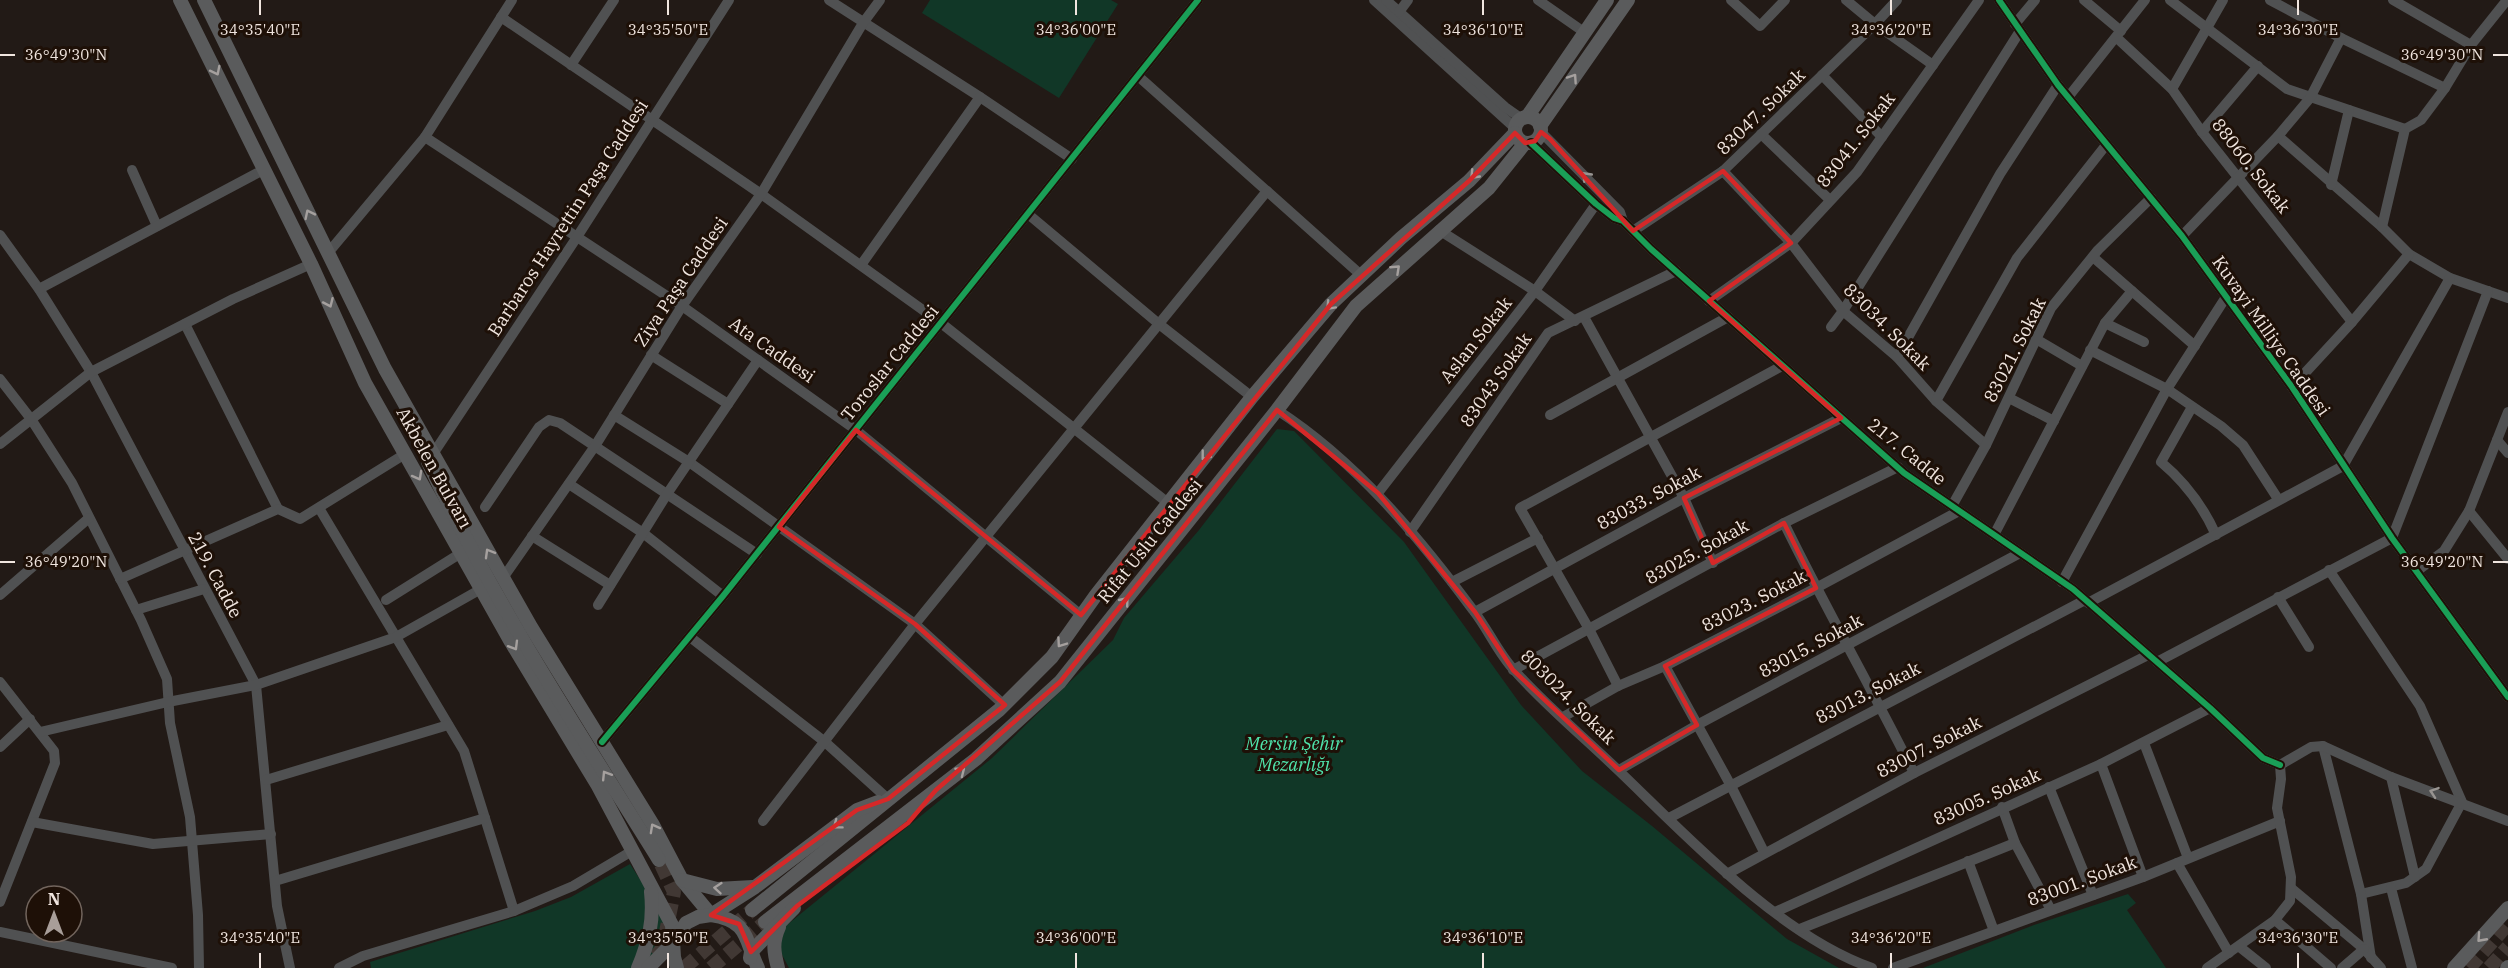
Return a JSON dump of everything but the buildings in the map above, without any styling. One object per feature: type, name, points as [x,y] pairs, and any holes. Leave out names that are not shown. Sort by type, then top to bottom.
[{"type":"main road","name":"Akbelen Bulvarı","points":[[180,0],[311,264],[365,383],[597,786],[672,925],[677,968]]},
{"type":"main road","name":"Akbelen Bulvarı","points":[[204,0],[385,369],[503,578],[653,825],[682,880],[711,915]]},
{"type":"main road","name":"Rifat Uslu Caddesi","points":[[752,910],[1004,705],[1052,657],[1081,615],[1168,502],[1330,304],[1401,238],[1469,181],[1520,124],[1607,0]]},
{"type":"main road","name":"Rifat Uslu Caddesi","points":[[765,922],[976,759],[1060,682],[1277,410],[1356,306],[1489,188],[1528,143],[1539,136],[1540,129],[1628,0]]},
{"type":"main road","points":[[1528,143],[1521,141],[1520,124],[1532,118],[1540,129]]},
{"type":"main road","points":[[385,369],[448,505],[537,664],[659,860]]},
{"type":"main road","points":[[748,968],[750,947],[797,906],[908,823],[936,790]]},
{"type":"main road","points":[[648,968],[673,943],[686,922],[711,915],[755,887],[857,810],[888,799]]},
{"type":"main road","points":[[682,880],[717,889],[755,887]]},
{"type":"main road","points":[[638,968],[647,946],[654,913],[650,884]]},
{"type":"main road","points":[[2454,968],[2508,908]]},
{"type":"main road","points":[[711,915],[728,917],[739,924],[758,968]]},
{"type":"main road","points":[[778,968],[774,953],[774,938],[781,922]]},
{"type":"street","points":[[328,253],[425,137],[512,0]]},
{"type":"street","points":[[571,65],[613,0]]},
{"type":"street","name":"Barbaros Hayrettin Paşa Caddesi","points":[[433,454],[577,237],[729,0]]},
{"type":"street","points":[[829,0],[1072,159]]},
{"type":"street","name":"Ziya Paşa Caddesi","points":[[503,578],[595,446],[682,306],[761,194],[879,0]]},
{"type":"street","points":[[1374,0],[1520,124]]},
{"type":"street","points":[[1386,0],[1505,107],[1520,124]]},
{"type":"street","points":[[1399,12],[1408,0]]},
{"type":"street","points":[[1538,0],[1584,32]]},
{"type":"street","points":[[1731,0],[1760,26],[1785,0]]},
{"type":"street","points":[[1846,0],[1875,24],[1934,65]]},
{"type":"street","name":"83047. Sokak","points":[[1633,231],[1723,171],[1897,0]]},
{"type":"street","name":"83041. Sokak","points":[[1709,301],[1791,243],[1857,172],[1979,0]]},
{"type":"street","name":"Kuvayi Milliye Caddesi","points":[[1999,0],[2058,85],[2182,236],[2292,387],[2392,538],[2508,697]]},
{"type":"street","points":[[1831,327],[2035,0]]},
{"type":"street","name":"88060. Sokak","points":[[2084,0],[2172,89],[2202,132],[2352,322]]},
{"type":"street","points":[[2069,96],[2145,0]]},
{"type":"street","points":[[2170,0],[2287,89],[2405,129]]},
{"type":"street","points":[[2172,89],[2223,0]]},
{"type":"street","points":[[2270,0],[2445,88]]},
{"type":"street","points":[[2393,0],[2471,45]]},
{"type":"street","points":[[2382,227],[2405,129],[2421,120],[2445,88],[2471,45],[2507,0]]},
{"type":"street","name":"Toroslar Caddesi","points":[[602,742],[779,527],[1138,76],[1195,1]]},
{"type":"street","points":[[501,17],[761,194],[941,323],[1168,502]]},
{"type":"street","points":[[2182,236],[2278,136],[2310,98],[2342,38]]},
{"type":"street","points":[[2202,132],[2258,66]]},
{"type":"street","points":[[1822,75],[1882,137]]},
{"type":"street","points":[[1138,76],[1361,275]]},
{"type":"street","points":[[1897,357],[2000,174],[2058,85]]},
{"type":"street","points":[[861,265],[980,97]]},
{"type":"street","points":[[2331,184],[2349,110]]},
{"type":"street","name":"217. Cadde","points":[[1540,129],[1620,212],[1618,219]]},
{"type":"street","points":[[1761,134],[1830,200]]},
{"type":"street","points":[[2278,136],[2382,227],[2409,254],[2450,278],[2508,298]]},
{"type":"street","name":"Ata Caddesi","points":[[425,137],[682,306],[856,430],[1081,615]]},
{"type":"street","name":"217. Cadde","points":[[1528,143],[1596,204],[1633,231],[1898,467],[2062,582],[2210,708],[2263,758],[2280,765]]},
{"type":"street","points":[[1936,401],[2017,258],[2106,145]]},
{"type":"street","points":[[39,289],[265,169]]},
{"type":"street","points":[[132,170],[157,226]]},
{"type":"street","name":"83034. Sokak","points":[[1723,171],[1791,243],[1843,311],[1897,357],[1936,401],[1986,445]]},
{"type":"street","points":[[763,820],[985,536],[1267,191]]},
{"type":"street","name":"83021. Sokak","points":[[1956,508],[2051,309],[2093,257],[2151,198]]},
{"type":"street","name":"Aslan Sokak","points":[[1378,493],[1535,291],[1596,204]]},
{"type":"street","points":[[1028,214],[1159,324],[1252,397]]},
{"type":"street","points":[[1439,230],[1580,319],[1616,377],[1684,498],[1713,563]]},
{"type":"street","name":"219. Cadde","points":[[0,235],[39,289],[92,372],[184,552],[256,685],[277,906],[290,968]]},
{"type":"street","points":[[2292,387],[2352,322],[2409,254]]},
{"type":"street","points":[[2093,257],[2195,346]]},
{"type":"street","points":[[0,444],[92,372],[233,299],[311,264]]},
{"type":"street","name":"83043 Sokak","points":[[1410,532],[1548,333],[1676,271]]},
{"type":"street","points":[[2343,466],[2450,278]]},
{"type":"street","points":[[1994,535],[2105,323],[2132,291]]},
{"type":"street","points":[[2392,538],[2488,291]]},
{"type":"street","points":[[2062,582],[2167,389],[2226,297]]},
{"type":"street","points":[[1550,416],[1616,377],[1728,317]]},
{"type":"street","points":[[2105,323],[2144,342]]},
{"type":"street","points":[[185,324],[278,509],[300,519],[405,454]]},
{"type":"street","points":[[2037,339],[2082,366]]},
{"type":"street","points":[[2090,350],[2167,389],[2221,426],[2242,445],[2278,499]]},
{"type":"street","points":[[651,355],[728,404]]},
{"type":"street","points":[[597,605],[667,494],[758,360]]},
{"type":"street","points":[[1618,686],[1555,567],[1520,508],[1782,366]]},
{"type":"street","points":[[0,379],[31,419],[72,483],[136,610],[167,679],[170,723],[190,817],[198,915],[199,968]]},
{"type":"street","points":[[2009,398],[2054,421]]},
{"type":"street","points":[[2193,406],[2161,462],[2175,474],[2204,510],[2216,535]]},
{"type":"street","name":"803024. Sokak","points":[[1277,410],[1300,424],[1378,493],[1475,612],[1513,670],[1727,874],[1800,929],[1855,962],[1872,968]]},
{"type":"street","points":[[2417,571],[2444,551],[2469,511],[2508,412]]},
{"type":"street","points":[[614,415],[689,462],[915,624],[1004,705]]},
{"type":"street","name":"83033. Sokak","points":[[1475,612],[1684,498],[1841,418]]},
{"type":"street","points":[[485,507],[539,427],[549,420],[560,423],[757,554]]},
{"type":"street","points":[[2497,440],[2508,453]]},
{"type":"street","name":"83013. Sokak","points":[[1669,818],[1880,705],[2216,535],[2278,499],[2343,466]]},
{"type":"street","name":"83025. Sokak","points":[[1513,670],[1784,523],[1898,467]]},
{"type":"street","points":[[569,484],[643,533],[723,596]]},
{"type":"street","points":[[319,508],[464,751],[514,911]]},
{"type":"street","name":"83023. Sokak","points":[[1563,717],[1618,686],[1665,666],[1816,588],[1956,508]]},
{"type":"street","points":[[120,579],[278,509]]},
{"type":"street","points":[[2469,511],[2508,559]]},
{"type":"street","points":[[0,595],[89,518]]},
{"type":"street","points":[[1784,523],[1914,773]]},
{"type":"street","points":[[532,536],[610,585]]},
{"type":"street","points":[[1452,582],[1538,538]]},
{"type":"street","name":"83007. Sokak","points":[[1727,874],[1914,773],[2278,597],[2392,538]]},
{"type":"street","points":[[386,600],[461,553]]},
{"type":"street","name":"83015. Sokak","points":[[1618,770],[1697,725],[2020,553]]},
{"type":"street","points":[[2329,570],[2420,705],[2462,802]]},
{"type":"street","points":[[40,732],[168,702],[256,685],[396,637],[481,588]]},
{"type":"street","points":[[136,610],[204,589]]},
{"type":"street","points":[[2278,597],[2309,647]]},
{"type":"street","points":[[690,637],[825,742],[888,799]]},
{"type":"street","points":[[1665,666],[1731,784],[1764,852]]},
{"type":"street","points":[[0,682],[54,751],[54,763],[0,902]]},
{"type":"street","name":"83005. Sokak","points":[[1775,912],[2101,764],[2210,708]]},
{"type":"street","points":[[0,747],[30,719]]},
{"type":"street","points":[[266,780],[448,725]]},
{"type":"street","points":[[2144,743],[2188,858]]},
{"type":"street","points":[[2207,968],[2275,920],[2290,901],[2291,878],[2277,808],[2281,778],[2280,765],[2311,747],[2323,746],[2391,777],[2508,821]]},
{"type":"street","points":[[2323,746],[2361,894],[2368,953]]},
{"type":"street","points":[[2101,764],[2143,877]]},
{"type":"street","points":[[2391,777],[2415,878]]},
{"type":"street","points":[[2049,787],[2093,895]]},
{"type":"street","points":[[2361,894],[2391,888],[2415,878],[2426,869],[2462,802]]},
{"type":"street","points":[[2002,807],[2015,843],[2051,910]]},
{"type":"street","points":[[275,881],[485,818]]},
{"type":"street","name":"83001. Sokak","points":[[1893,968],[2143,877],[2280,821]]},
{"type":"street","points":[[32,822],[153,844],[271,834]]},
{"type":"street","points":[[1800,929],[2015,843]]},
{"type":"street","points":[[339,968],[363,956],[514,911],[573,886],[632,851]]},
{"type":"street","points":[[1968,861],[1994,931]]},
{"type":"street","points":[[2177,863],[2229,953]]},
{"type":"street","points":[[2291,888],[2368,953],[2380,968]]},
{"type":"street","points":[[2391,888],[2412,968]]},
{"type":"street","points":[[2275,920],[2331,968]]},
{"type":"street","points":[[0,932],[172,968]]},
{"type":"street","points":[[2241,948],[2266,968]]},
{"type":"street","points":[[2342,968],[2368,953]]},
{"type":"highlighted area","points":[[1541,132],[1550,139],[1633,231],[1723,171],[1791,243],[1709,301],[1841,418],[1684,498],[1713,563],[1784,523],[1816,588],[1665,666],[1697,725],[1619,770],[1513,670],[1475,612],[1378,493],[1277,410],[1060,682],[936,790],[908,823],[797,906],[751,952],[739,924],[711,915],[857,810],[888,799],[1005,705],[915,624],[779,527],[856,430],[1081,615],[1331,304],[1469,181],[1515,133],[1525,143],[1535,141]]},
{"type":"green space","points":[[930,0],[1111,0],[1118,4],[1059,98],[922,13]]},
{"type":"green space","name":"Mersin Şehir Mezarlığı","points":[[1277,429],[1294,431],[1404,542],[1521,705],[1582,771],[1652,826],[1787,939],[1839,968],[789,968],[778,947],[782,929],[992,758],[1113,640],[1124,618],[1199,530]]},
{"type":"green space","points":[[630,864],[665,918],[665,943],[657,968],[371,968],[370,962],[535,911],[571,897]]},
{"type":"green space","points":[[2128,894],[2136,903],[2127,910],[2166,968],[1923,968],[2034,925]]},
{"type":"tunnel","points":[[656,956],[663,947],[674,892],[659,860]]},
{"type":"tunnel","points":[[684,968],[752,910]]},
{"type":"tunnel","points":[[711,968],[765,922]]},
{"type":"tunnel","points":[[2469,968],[2508,924]]},
{"type":"tunnel","points":[[2489,968],[2508,947]]},
{"type":"cycle path","points":[[602,742],[723,596],[1198,0]]},
{"type":"cycle path","points":[[1999,0],[2058,85],[2182,236],[2292,387],[2392,538],[2508,697]]},
{"type":"cycle path","points":[[1531,143],[1596,204],[1614,218],[1623,221],[1651,249],[1904,473],[2073,589],[2210,708],[2263,758],[2280,765]]}]
